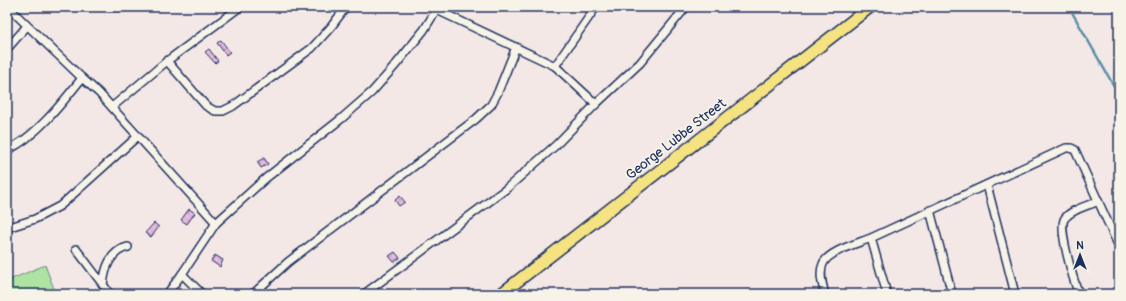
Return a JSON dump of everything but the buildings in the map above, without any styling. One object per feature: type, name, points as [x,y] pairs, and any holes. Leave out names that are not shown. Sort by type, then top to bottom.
[{"type":"main road","name":"George Lubbe Street","points":[[501,294],[870,7]]},
{"type":"street","points":[[8,7],[99,93],[216,223]]},
{"type":"street","points":[[112,7],[121,7]]},
{"type":"street","points":[[112,108],[167,61],[240,7]]},
{"type":"street","points":[[167,61],[206,106],[215,110],[223,111],[233,106],[312,48],[331,27],[346,7]]},
{"type":"street","points":[[555,66],[596,7]]},
{"type":"street","points":[[364,294],[506,189],[556,145],[640,62],[686,7]]},
{"type":"street","points":[[167,294],[216,223],[266,178],[341,120],[372,92],[424,30],[438,8],[555,66],[596,104]]},
{"type":"street","points":[[7,49],[27,26]]},
{"type":"street","points":[[253,294],[288,262],[481,115],[491,105],[498,92],[516,47]]},
{"type":"street","points":[[7,150],[15,146],[43,122],[59,106],[82,78]]},
{"type":"street","points":[[7,228],[35,219],[60,206],[138,136]]},
{"type":"street","points":[[825,294],[821,277],[823,262],[829,256],[1066,148],[1075,150],[1119,247]]},
{"type":"street","points":[[987,185],[1015,294]]},
{"type":"street","points":[[1079,294],[1063,239],[1063,220],[1070,214],[1098,201]]},
{"type":"street","points":[[930,210],[952,294]]},
{"type":"street","points":[[871,238],[887,294]]},
{"type":"street","points":[[103,285],[108,264],[113,255],[121,249],[128,247]]},
{"type":"street","points":[[76,249],[110,294]]},
{"type":"street","points":[[182,274],[202,294]]},
{"type":"green space","points":[[45,265],[56,294],[7,294],[7,281]]},
{"type":"waterway","points":[[1069,7],[1119,95]]}]
